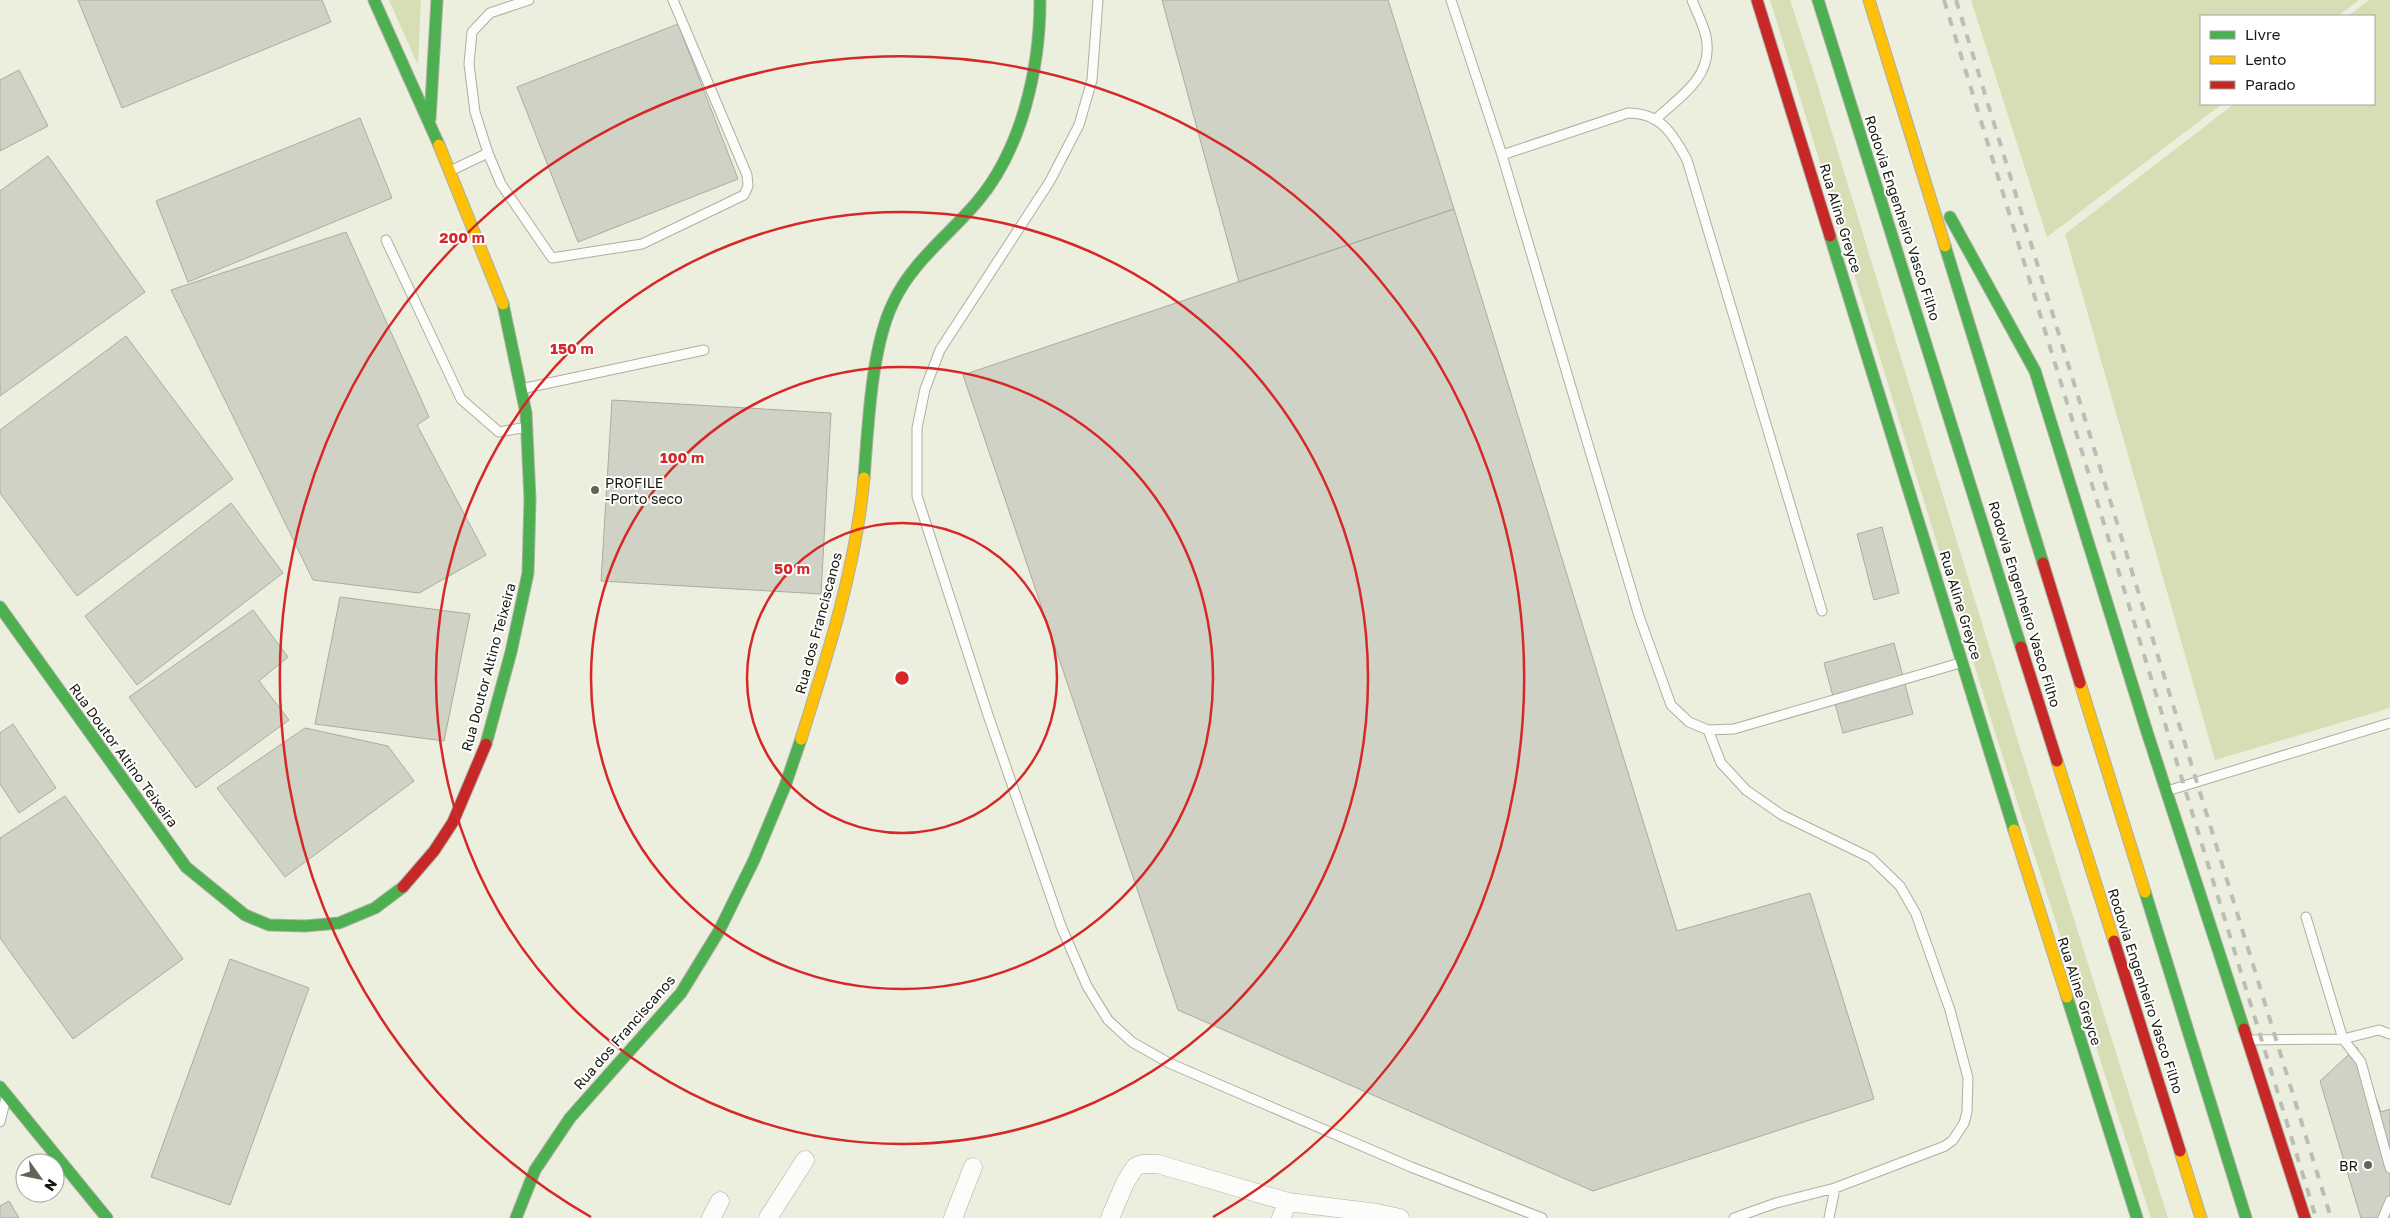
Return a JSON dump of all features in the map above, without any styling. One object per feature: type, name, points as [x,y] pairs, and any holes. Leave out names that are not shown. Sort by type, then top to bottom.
[{"type":"main road","name":"Rua Doutor Altino Teixeira","points":[[0,607],[186,867],[222,899],[245,915],[270,925],[305,926],[339,923],[375,908],[406,885],[434,851],[453,822],[483,754],[511,652],[528,573],[530,499],[527,427],[521,389],[502,301],[430,124],[374,0]]},
{"type":"main road","name":"Rua Doutor Altino Teixeira","points":[[430,124],[437,0]]},
{"type":"main road","name":"Rua dos Franciscanos","points":[[516,1218],[535,1170],[570,1118],[681,992],[719,931],[758,851],[785,786],[816,692],[844,595],[862,500],[869,422],[880,340],[892,304],[910,272],[977,202],[999,172],[1015,138],[1037,62],[1040,0]]},
{"type":"main road","name":"Rua Aline Greyce","points":[[1756,0],[2042,920],[2137,1218]]},
{"type":"main road","name":"Rodovia Engenheiro Vasco Filho","points":[[1818,0],[2201,1218]]},
{"type":"main road","name":"Rodovia Engenheiro Vasco Filho","points":[[1868,0],[1915,146],[2246,1218]]},
{"type":"main road","points":[[1915,146],[1960,239],[2035,371],[2166,791],[2305,1218]]},
{"type":"main road","points":[[3,1091],[107,1218]]},
{"type":"street","points":[[768,1218],[805,1160]]},
{"type":"street","points":[[1110,1218],[1125,1183],[1135,1167],[1142,1164],[1158,1164],[1285,1210],[1377,1213],[1400,1218]]},
{"type":"street","points":[[953,1218],[973,1167]]},
{"type":"street","points":[[711,1218],[720,1201]]},
{"type":"lane","points":[[529,0],[490,13],[472,32],[469,64],[475,112],[488,153],[501,184],[552,258],[642,244],[744,195],[748,186],[747,175],[673,0]]},
{"type":"lane","points":[[1098,0],[1092,80],[1079,125],[1050,181],[940,350],[925,390],[917,428],[917,496],[988,714],[1061,926],[1087,986],[1108,1020],[1132,1042],[1169,1063],[1411,1167],[1542,1218]]},
{"type":"lane","points":[[1451,0],[1502,155],[1639,616],[1671,705],[1689,722],[1708,730],[1734,729],[1963,662]]},
{"type":"lane","points":[[1656,119],[1700,78],[1706,62],[1708,44],[1692,0]]},
{"type":"lane","points":[[1502,155],[1628,113],[1637,113],[1656,119],[1666,126],[1674,136],[1687,160],[1822,611]]},
{"type":"lane","points":[[449,171],[488,153]]},
{"type":"lane","points":[[386,240],[461,399],[499,432],[527,427]]},
{"type":"lane","points":[[521,389],[704,350]]},
{"type":"lane","points":[[2166,791],[2390,723]]},
{"type":"lane","points":[[1708,730],[1721,763],[1746,790],[1782,815],[1871,858],[1900,886],[1916,914],[1950,1010],[1968,1078],[1967,1112],[1959,1132],[1945,1146],[1834,1188],[1776,1203],[1734,1218]]},
{"type":"lane","points":[[2306,917],[2343,1039],[2361,1062],[2390,1168]]},
{"type":"lane","points":[[2248,1040],[2343,1039],[2379,1030],[2390,1034]]},
{"type":"lane","points":[[0,1122],[3,1091]]},
{"type":"lane","points":[[1829,1218],[1834,1188]]},
{"type":"lane","points":[[2383,1218],[2390,1201]]},
{"type":"green space","points":[[389,0],[421,0],[418,65]]},
{"type":"green space","points":[[1770,0],[1790,0],[1812,67],[2018,741],[2168,1218],[2151,1218],[1998,742]]},
{"type":"green space","points":[[1971,0],[2359,0],[2339,15],[2200,15],[2200,105],[2221,105],[2047,237]]},
{"type":"green space","points":[[2369,0],[2390,0],[2390,708],[2215,760],[2065,234],[2233,105],[2375,105],[2375,15],[2349,15]]},
{"type":"building","points":[[78,0],[322,0],[331,22],[122,108]]},
{"type":"building","points":[[1162,0],[1388,0],[1454,209],[1239,282]]},
{"type":"building","points":[[678,24],[738,179],[578,242],[517,87]]},
{"type":"building","points":[[19,70],[48,126],[0,151],[0,80]]},
{"type":"building","points":[[360,118],[392,198],[188,282],[156,201]]},
{"type":"building","points":[[48,156],[145,292],[0,396],[0,191]]},
{"type":"building","points":[[1454,209],[1677,931],[1810,893],[1874,1099],[1593,1191],[1178,1010],[963,375]]},
{"type":"building","points":[[346,232],[429,417],[417,425],[486,555],[419,593],[313,580],[171,290]]},
{"type":"building","points":[[126,336],[233,479],[77,596],[0,493],[0,430]]},
{"type":"building","points":[[612,400],[831,413],[821,594],[601,581]]},
{"type":"building","points":[[231,503],[283,573],[137,685],[85,616]]},
{"type":"building","points":[[1882,527],[1899,593],[1874,600],[1857,534]]},
{"type":"building","points":[[340,597],[470,614],[444,741],[315,724]]},
{"type":"building","points":[[253,610],[288,657],[259,681],[289,720],[196,788],[129,697]]},
{"type":"building","points":[[1894,643],[1913,714],[1843,733],[1824,663]]},
{"type":"building","points":[[13,724],[56,788],[19,813],[0,784],[0,733]]},
{"type":"building","points":[[305,728],[388,746],[414,781],[285,877],[217,788]]},
{"type":"building","points":[[65,796],[183,959],[73,1039],[0,938],[0,838]]},
{"type":"building","points":[[230,959],[309,988],[230,1205],[151,1177]]},
{"type":"building","name":"BR","points":[[2357,1047],[2381,1112],[2390,1109],[2390,1218],[2361,1218],[2320,1081]]},
{"type":"building","points":[[9,1201],[19,1218],[0,1218],[0,1206]]},
{"type":"railway","points":[[1944,0],[2316,1218]]},
{"type":"railway","points":[[1956,0],[2331,1218]]},
{"type":"traffic: fast","points":[[374,0],[439,145]]},
{"type":"traffic: fast","points":[[430,119],[437,0]]},
{"type":"traffic: fast","points":[[864,478],[875,365],[886,321],[893,303],[910,275],[977,202],[993,181],[1006,158],[1017,133],[1032,80],[1039,26],[1040,0]]},
{"type":"traffic: fast","points":[[1818,0],[2021,647]]},
{"type":"traffic: fast","points":[[1950,217],[2035,371]]},
{"type":"traffic: fast","points":[[1830,236],[2014,830]]},
{"type":"traffic: fast","points":[[1945,246],[2043,563]]},
{"type":"traffic: fast","points":[[486,744],[511,652],[528,573],[530,499],[526,413],[503,304]]},
{"type":"traffic: fast","points":[[2035,371],[2147,732],[2244,1029]]},
{"type":"traffic: fast","points":[[0,607],[186,867],[245,915],[269,925],[305,926],[339,923],[375,908],[403,887]]},
{"type":"traffic: fast","points":[[516,1218],[535,1170],[570,1118],[681,993],[719,931],[754,860],[785,786],[801,739]]},
{"type":"traffic: fast","points":[[2145,892],[2246,1218]]},
{"type":"traffic: fast","points":[[2067,997],[2137,1218]]},
{"type":"traffic: fast","points":[[0,1087],[107,1218]]},
{"type":"traffic: slow","points":[[1869,0],[1945,246]]},
{"type":"traffic: slow","points":[[439,145],[503,304]]},
{"type":"traffic: slow","points":[[801,739],[831,643],[848,577],[855,544],[864,478]]},
{"type":"traffic: slow","points":[[2080,683],[2145,892]]},
{"type":"traffic: slow","points":[[2057,761],[2114,941]]},
{"type":"traffic: slow","points":[[2014,830],[2067,997]]},
{"type":"traffic: slow","points":[[2180,1151],[2201,1218]]},
{"type":"traffic: jam","points":[[1757,0],[1830,236]]},
{"type":"traffic: jam","points":[[2043,563],[2080,683]]},
{"type":"traffic: jam","points":[[2021,647],[2057,761]]},
{"type":"traffic: jam","points":[[403,887],[434,851],[453,822],[486,744]]},
{"type":"traffic: jam","points":[[2114,941],[2180,1151]]},
{"type":"traffic: jam","points":[[2244,1029],[2305,1218]]},
{"type":"place","name":"PROFILE -Porto seco","points":[[595,490]]},
{"type":"place","name":"BR","points":[[2368,1165]]}]
